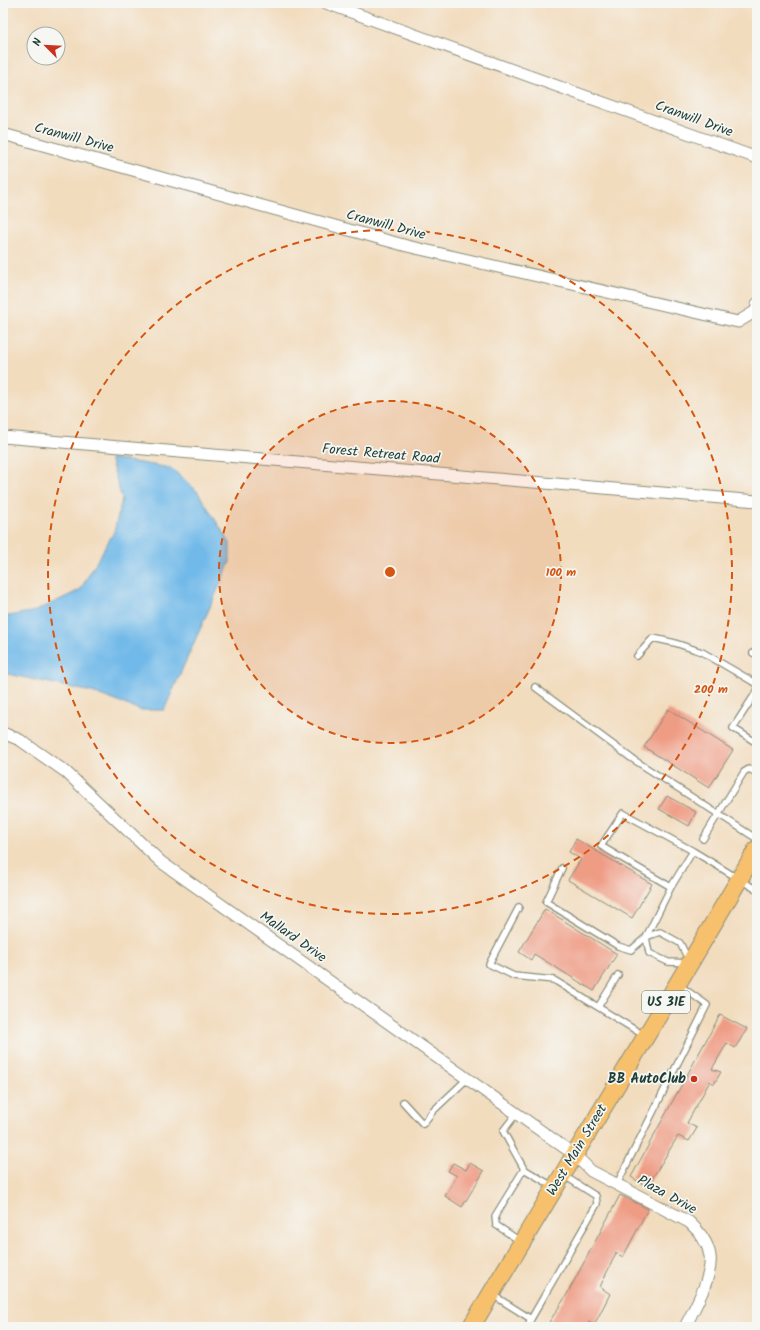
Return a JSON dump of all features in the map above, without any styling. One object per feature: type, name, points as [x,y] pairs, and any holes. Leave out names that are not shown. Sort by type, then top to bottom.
[{"type":"main road","name":"West Main Street","points":[[471,1327],[677,984],[756,849]]},
{"type":"street","name":"Cranwill Drive","points":[[326,3],[757,158]]},
{"type":"street","name":"Cranwill Drive","points":[[3,134],[407,246],[738,322],[756,311],[757,304]]},
{"type":"street","name":"Forest Retreat Road","points":[[3,436],[757,501]]},
{"type":"street","name":"Mallard Drive","points":[[3,733],[20,740],[66,772],[161,862],[575,1155]]},
{"type":"street","name":"Plaza Drive","points":[[575,1155],[591,1171],[689,1222],[700,1231],[710,1256],[708,1273],[703,1291],[685,1327]]},
{"type":"lane","points":[[637,656],[653,638],[675,643],[702,652],[757,684]]},
{"type":"lane","points":[[536,687],[626,755],[718,814],[756,849]]},
{"type":"lane","points":[[757,692],[733,728],[757,743]]},
{"type":"lane","points":[[703,839],[744,772],[749,769],[757,773]]},
{"type":"lane","points":[[671,887],[601,846],[623,813],[693,851],[757,890]]},
{"type":"lane","points":[[562,868],[546,902],[618,946],[631,950],[646,937],[660,932],[680,943],[690,962],[668,962],[649,953],[646,937],[671,887],[693,851]]},
{"type":"lane","points":[[519,907],[489,964],[514,976],[554,980],[645,1036]]},
{"type":"lane","points":[[598,1007],[618,975]]},
{"type":"lane","points":[[617,1184],[708,1006],[677,984]]},
{"type":"lane","points":[[403,1102],[423,1124],[432,1112],[467,1079]]},
{"type":"lane","points":[[516,1114],[503,1131],[524,1169],[596,1196],[598,1204],[527,1327]]},
{"type":"lane","points":[[522,1242],[496,1224],[495,1216],[524,1169]]},
{"type":"lane","points":[[491,1294],[531,1319]]},
{"type":"water","points":[[110,458],[171,468],[197,491],[230,543],[230,562],[164,710],[140,710],[92,692],[3,673],[3,617],[36,611],[80,590],[114,532],[122,499]]},
{"type":"building","points":[[668,709],[733,750],[709,788],[644,747]]},
{"type":"building","points":[[667,796],[696,812],[689,826],[659,809]]},
{"type":"building","points":[[576,839],[652,884],[632,918],[568,880],[581,859],[569,852]]},
{"type":"building","points":[[545,909],[617,954],[594,991],[534,954],[531,960],[519,952]]},
{"type":"building","points":[[720,1015],[747,1029],[735,1048],[727,1043],[712,1069],[721,1072],[714,1084],[710,1081],[687,1123],[697,1128],[689,1141],[678,1136],[647,1187],[631,1177]]},
{"type":"building","points":[[453,1163],[466,1170],[470,1163],[484,1171],[462,1207],[445,1196],[457,1176],[448,1171]]},
{"type":"building","points":[[620,1195],[648,1209],[623,1257],[616,1253],[600,1287],[610,1294],[594,1325],[589,1322],[586,1327],[546,1327],[566,1296]]},
{"type":"place","name":"BB AutoClub","points":[[694,1079]]}]
